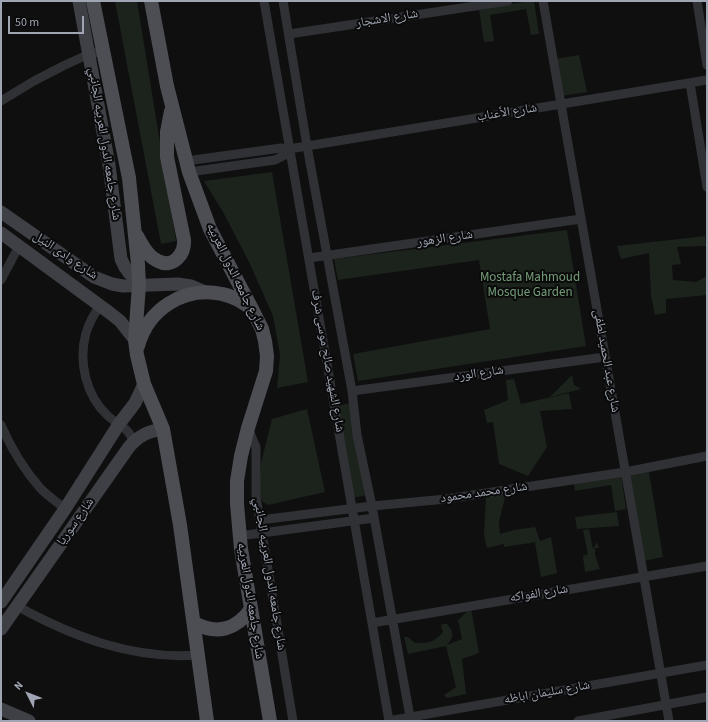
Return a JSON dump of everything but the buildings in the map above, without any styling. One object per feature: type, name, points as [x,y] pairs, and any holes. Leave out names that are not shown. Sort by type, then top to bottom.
[{"type":"main road","points":[[93,1],[129,178],[135,226],[139,283],[136,346],[144,384],[163,430],[180,525],[207,721]]},
{"type":"main road","name":"شارع جامعه الدول العربيه","points":[[151,1],[171,105],[187,166],[210,229],[262,329],[267,356],[266,371],[248,428],[237,481],[240,536],[270,721]]},
{"type":"main road","points":[[135,226],[138,237],[144,249],[158,262],[170,263],[176,260],[183,251],[184,240],[167,157],[171,105]]},
{"type":"main road","points":[[136,346],[149,322],[160,310],[174,300],[189,294],[205,292],[222,294],[238,300],[252,309]]},
{"type":"main road","points":[[194,623],[209,629],[226,629],[240,622],[251,610]]},
{"type":"street","name":"شارع جامعه الدول العربيه الجانبي","points":[[79,1],[109,165],[121,259],[125,269],[139,283]]},
{"type":"street","name":"شارع الشهيد صالح موسى شرف","points":[[264,1],[388,721]]},
{"type":"street","name":"شارع الشهيد صالح موسى شرف","points":[[283,1],[352,391],[357,435],[372,506],[410,717]]},
{"type":"street","name":"شارع الاشجار","points":[[289,34],[508,1]]},
{"type":"street","name":"شارع عبد الحميد لطفى","points":[[542,1],[669,721]]},
{"type":"street","points":[[697,1],[707,65]]},
{"type":"street","points":[[1,101],[34,81],[89,54],[104,51]]},
{"type":"street","name":"شارع الأعناب","points":[[289,149],[707,80]]},
{"type":"street","points":[[690,83],[707,187]]},
{"type":"street","points":[[187,166],[281,148],[289,149]]},
{"type":"street","points":[[187,166],[275,160],[283,156],[289,149]]},
{"type":"street","name":"شارع وادى النيل","points":[[1,212],[103,282],[123,286],[139,283],[178,284],[191,286],[205,292]]},
{"type":"street","name":"شارع الزهور","points":[[309,258],[581,219]]},
{"type":"street","name":"شارع وادى النيل","points":[[1,233],[86,295],[120,322],[136,346]]},
{"type":"street","points":[[1,280],[19,246]]},
{"type":"street","points":[[86,295],[94,286],[94,277]]},
{"type":"street","points":[[100,306],[86,333],[83,348],[83,364],[86,378],[91,392],[98,404],[107,415],[128,431],[133,442]]},
{"type":"street","name":"شارع الورد","points":[[352,391],[605,357]]},
{"type":"street","name":"شارع سوريا","points":[[1,602],[65,509],[119,424],[135,402],[144,384]]},
{"type":"street","points":[[1,425],[5,445],[36,483],[65,509]]},
{"type":"street","name":"شارع جامعه الدول العربيه الجانبي","points":[[248,428],[256,447],[256,497],[293,721]]},
{"type":"street","name":"شارع سوريا","points":[[1,629],[133,442],[147,432],[163,430]]},
{"type":"street","name":"شارع محمد محمود","points":[[260,520],[352,508],[446,499],[625,472],[707,456]]},
{"type":"street","points":[[240,536],[374,518]]},
{"type":"street","name":"شارع الفواكه","points":[[372,623],[707,566]]},
{"type":"street","points":[[17,606],[47,622],[81,637],[118,648],[154,654],[184,656],[198,655]]},
{"type":"street","name":"شارع سليمان اباظه","points":[[388,721],[707,665]]},
{"type":"street","points":[[578,721],[707,697]]},
{"type":"street","points":[[1,709],[29,721]]},
{"type":"green space","points":[[115,1],[137,1],[176,241],[161,244]]},
{"type":"green space","points":[[534,1],[539,34],[531,35],[526,9],[490,15],[494,41],[484,42],[479,9]]},
{"type":"green space","points":[[579,55],[587,92],[561,96],[555,59]]},
{"type":"green space","points":[[272,172],[308,382],[277,388],[280,355],[273,316],[250,264],[223,212],[204,181]]},
{"type":"green space","name":"Mostafa Mahmoud Mosque Garden","points":[[567,230],[586,346],[358,381],[353,354],[490,329],[479,260],[338,280],[334,259]]},
{"type":"green space","points":[[705,236],[706,246],[677,247],[681,264],[672,265],[673,280],[696,282],[707,276],[707,295],[666,299],[666,313],[655,315],[651,296],[649,253],[621,259],[617,246]]},
{"type":"green space","points":[[572,375],[574,385],[581,389],[550,397]]},
{"type":"green space","points":[[514,379],[521,404],[569,393],[572,409],[540,411],[547,447],[528,476],[499,464],[493,422],[487,423],[484,410],[508,400],[506,380]]},
{"type":"green space","points":[[351,403],[367,495],[352,498],[336,406]]},
{"type":"green space","points":[[307,409],[325,492],[268,505],[263,502],[259,495],[261,463],[272,419]]},
{"type":"green space","points":[[649,472],[663,557],[643,561],[629,475]]},
{"type":"green space","points":[[621,475],[626,509],[615,511],[611,485],[575,491],[574,483]]},
{"type":"green space","points":[[506,493],[499,522],[500,534],[535,527],[540,541],[551,537],[557,573],[541,577],[535,543],[537,542],[504,547],[504,544],[487,548],[484,535],[486,496]]},
{"type":"green space","points":[[617,512],[619,526],[577,529],[575,517]]},
{"type":"green space","points":[[589,529],[593,549],[597,542],[599,548],[595,548],[595,555],[600,569],[585,572],[583,556],[588,554],[583,530]]},
{"type":"green space","points":[[471,608],[479,653],[462,659],[466,694],[447,698],[444,695],[456,687],[446,646],[408,654],[404,637],[408,637],[415,643],[430,642],[443,632],[441,627],[442,624],[447,624],[452,632],[452,637],[447,645],[462,639],[458,620]]}]
